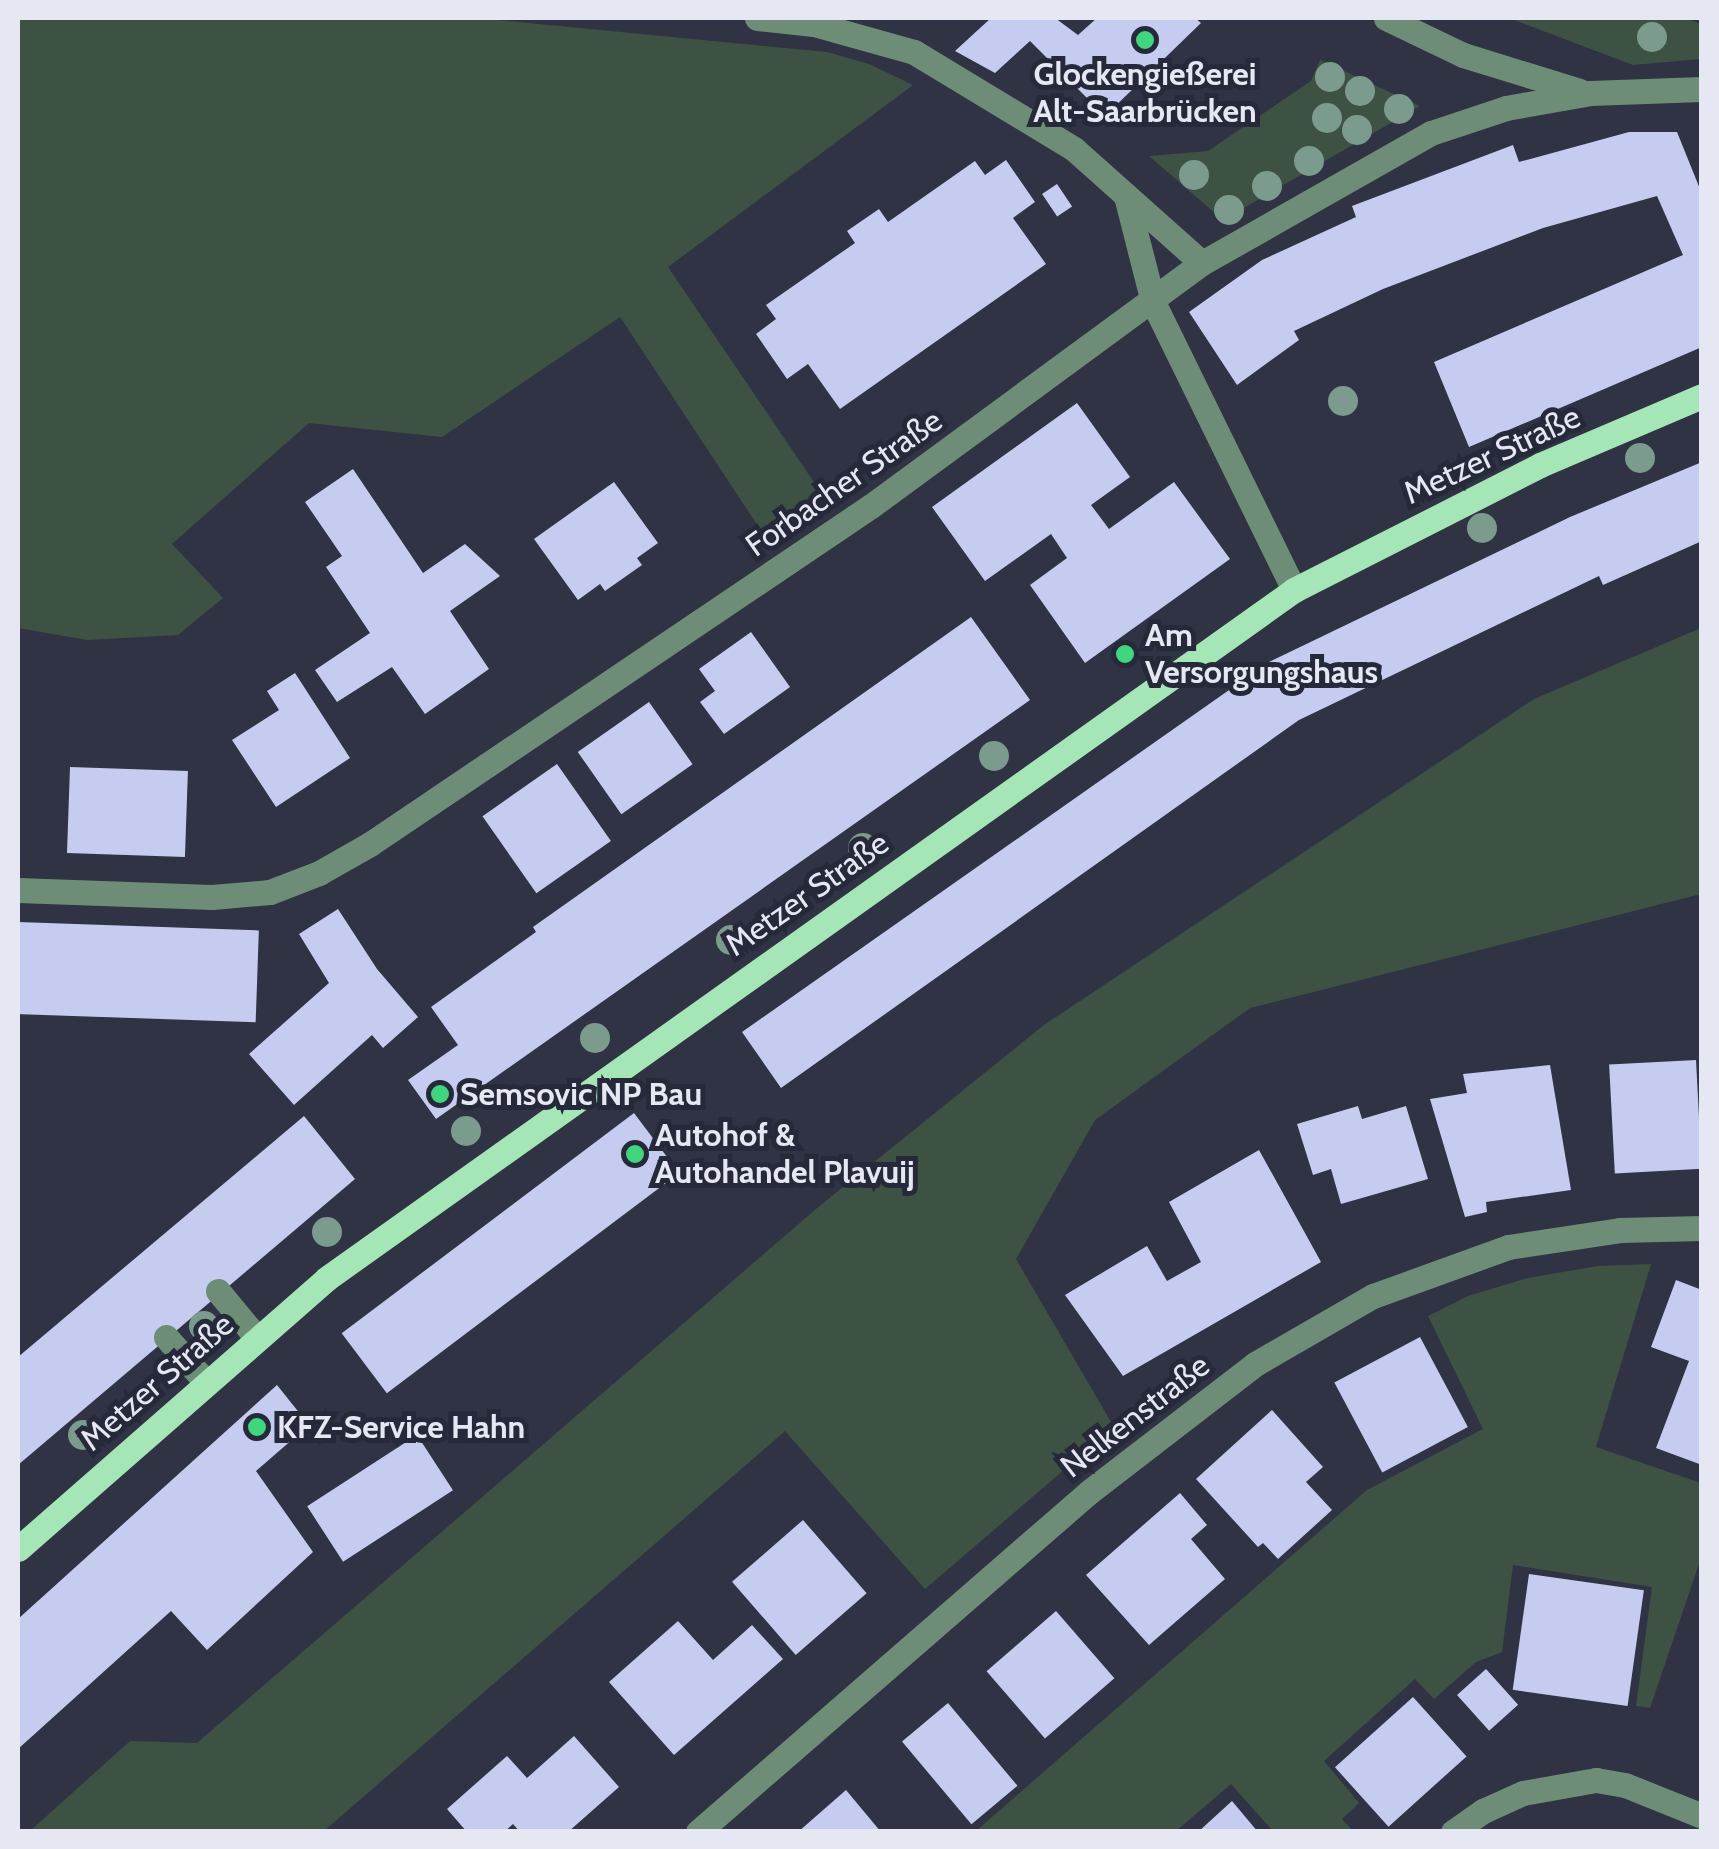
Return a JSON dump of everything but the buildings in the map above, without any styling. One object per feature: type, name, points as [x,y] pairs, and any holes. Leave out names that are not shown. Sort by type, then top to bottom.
[{"type":"main road","name":"Metzer Straße","points":[[18,1548],[256,1337],[468,1175],[1294,590],[1540,465],[1702,396]]},
{"type":"street","points":[[757,18],[815,21],[914,52],[1074,149],[1202,263]]},
{"type":"street","points":[[1386,18],[1463,54],[1590,93]]},
{"type":"street","name":"Forbacher Straße","points":[[18,890],[212,897],[270,892],[318,872],[370,844],[872,506],[1202,263],[1431,133],[1506,108],[1590,93],[1702,89]]},
{"type":"street","points":[[1126,196],[1152,302],[1294,590]]},
{"type":"street","name":"Nelkenstraße","points":[[698,1832],[1089,1492],[1255,1364],[1373,1296],[1508,1247],[1620,1230],[1702,1228]]},
{"type":"street","points":[[218,1291],[256,1337]]},
{"type":"street","points":[[166,1336],[204,1382]]},
{"type":"street","points":[[1453,1832],[1482,1811],[1523,1793],[1596,1780],[1625,1785],[1702,1816]]},
{"type":"green space","points":[[18,18],[477,18],[827,52],[869,64],[913,85],[668,267],[822,494],[762,532],[620,317],[442,437],[309,423],[172,544],[223,598],[178,635],[87,640],[18,628]]},
{"type":"green space","points":[[1509,18],[1685,18],[1701,24],[1701,59],[1633,65]]},
{"type":"green space","points":[[1320,60],[1420,106],[1223,220],[1149,156],[1208,151],[1311,81]]},
{"type":"green space","points":[[1701,628],[1701,894],[1250,1008],[1095,1120],[1016,1259],[1114,1427],[925,1589],[785,1431],[324,1831],[30,1831],[130,1741],[197,1743],[816,1209],[1044,1025],[1534,699]]},
{"type":"green space","points":[[1651,1264],[1596,1447],[1701,1483],[1701,1558],[1650,1708],[1636,1706],[1652,1587],[1513,1565],[1502,1652],[1476,1662],[1434,1699],[1415,1679],[1324,1761],[1359,1803],[1342,1819],[1353,1831],[1273,1831],[1231,1784],[1176,1831],[976,1831],[1367,1490],[1483,1429],[1428,1316],[1468,1296],[1528,1278],[1598,1266]]},
{"type":"place","name":"Glockengießerei Alt-Saarbrücken","points":[[1145,40]]},
{"type":"place","name":"Am Versorgungshaus","points":[[1125,654]]},
{"type":"place","name":"Semsovic NP Bau","points":[[440,1094]]},
{"type":"place","name":"Autohof & Autohandel Plavuij","points":[[635,1154]]},
{"type":"place","name":"KFZ-Service Hahn","points":[[257,1427]]}]
